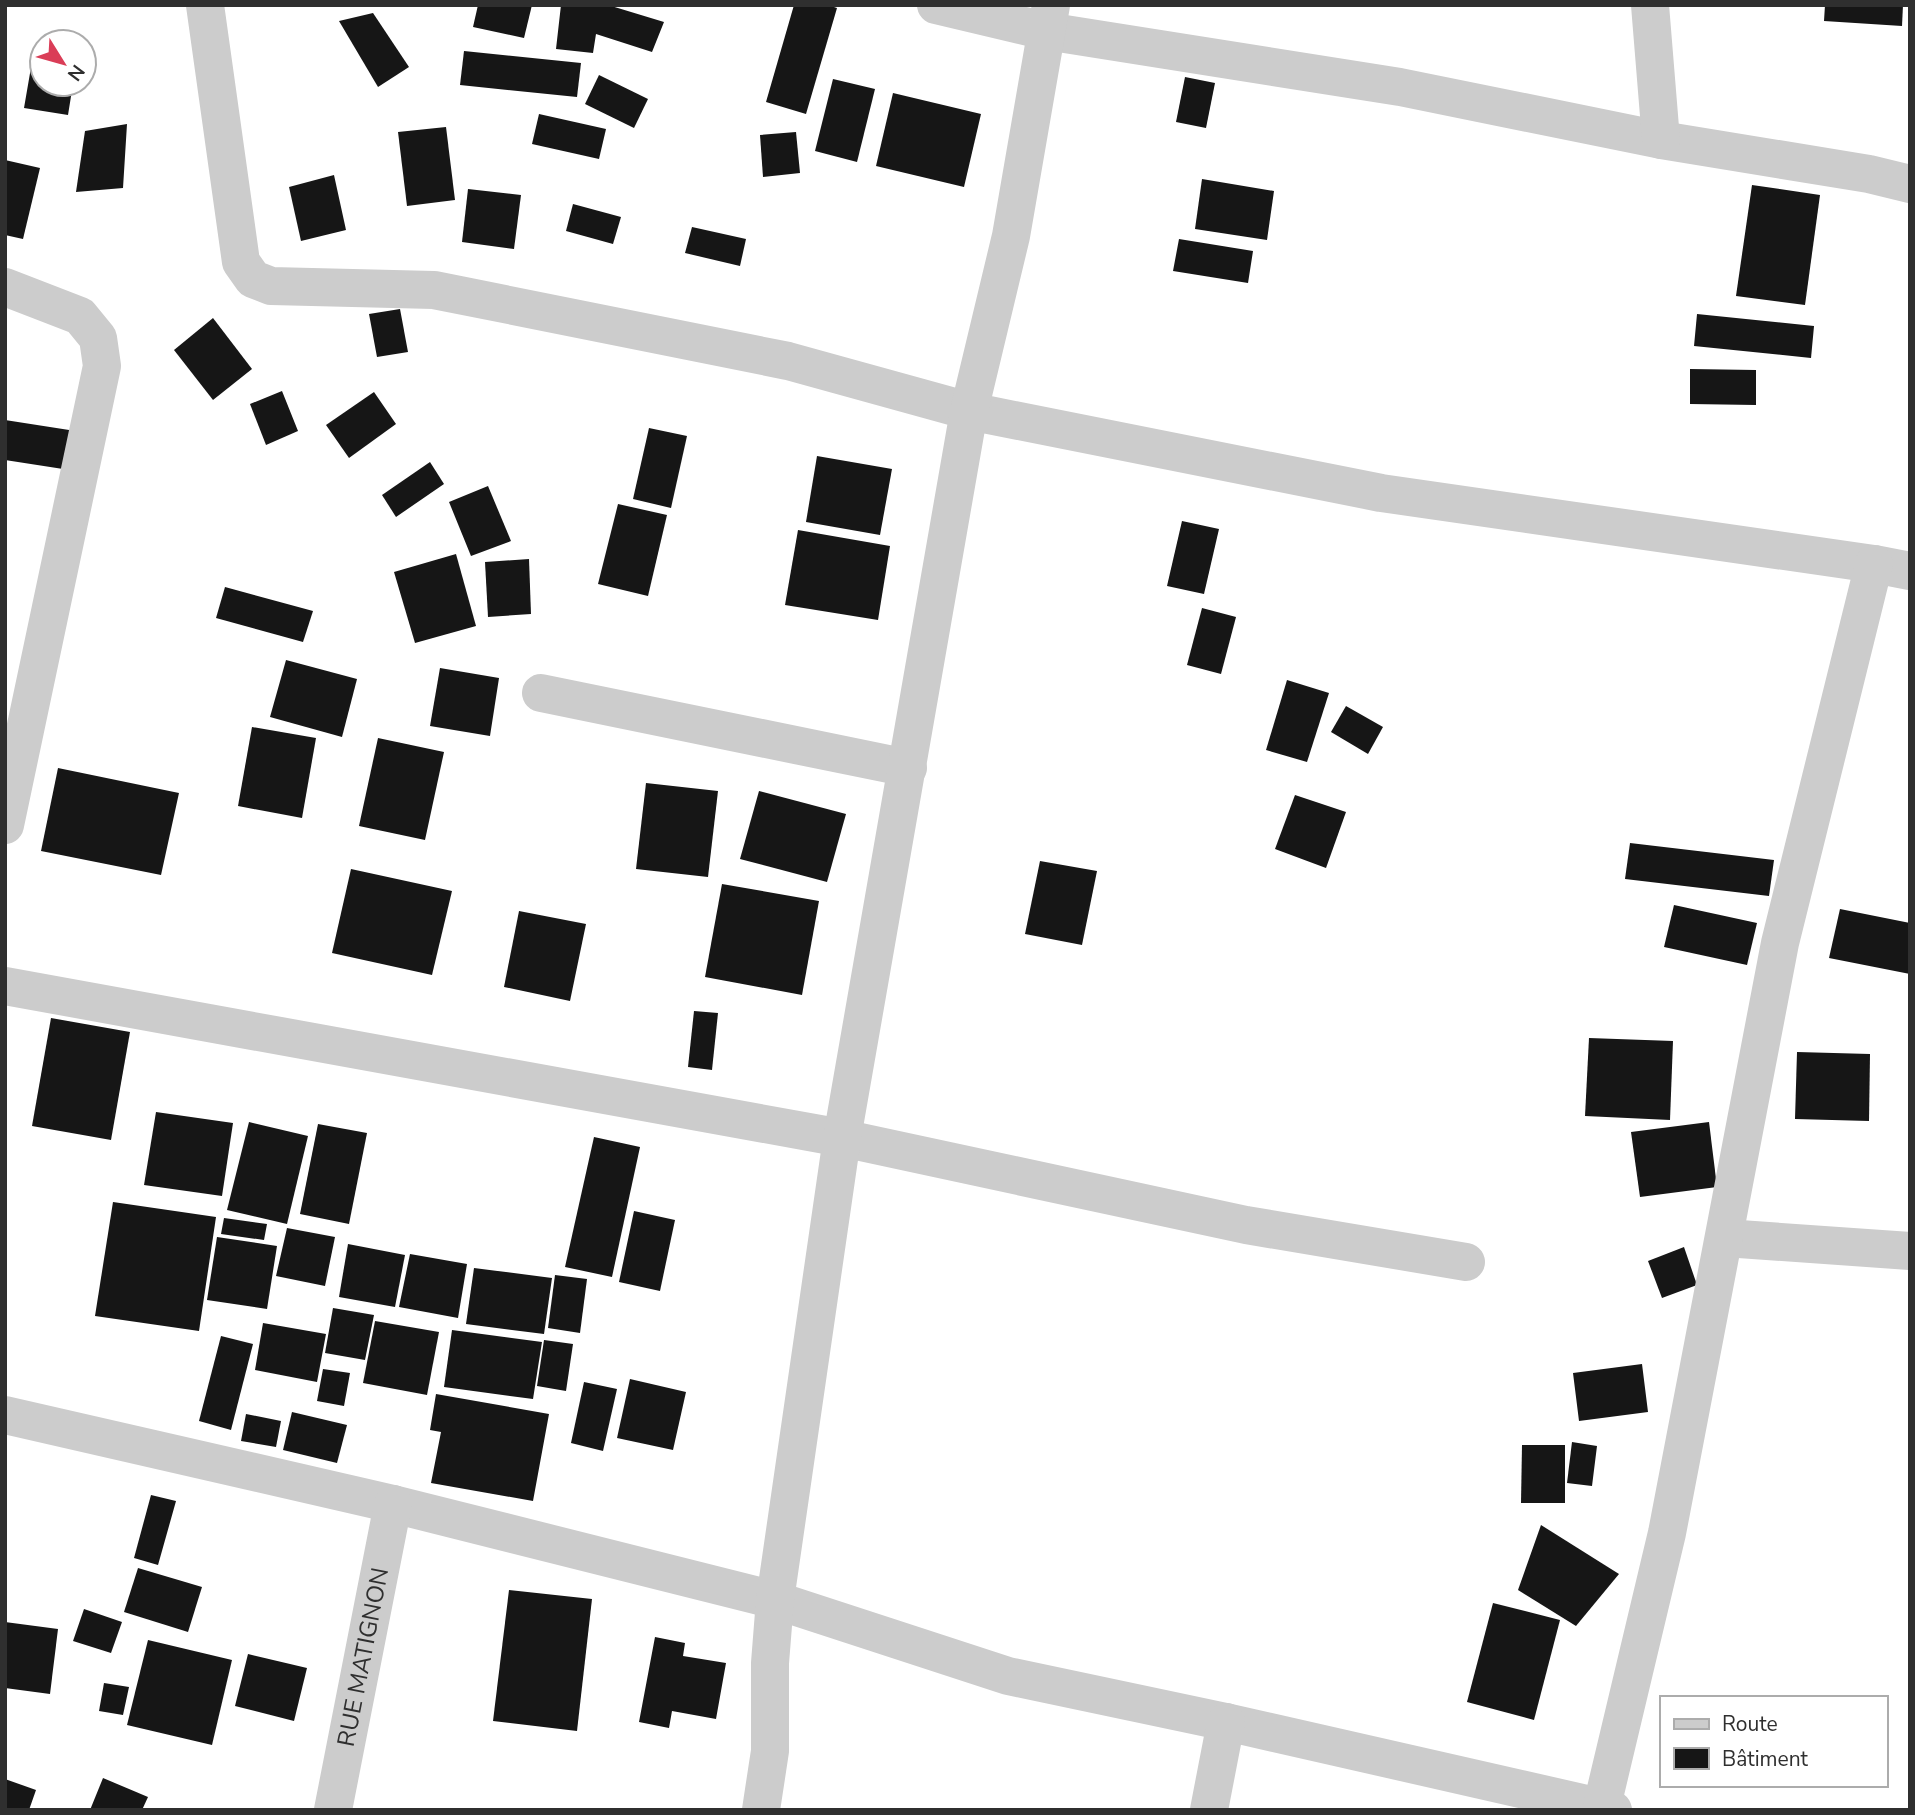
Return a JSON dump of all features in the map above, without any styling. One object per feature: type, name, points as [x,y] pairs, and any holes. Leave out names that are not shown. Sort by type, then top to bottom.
[{"type":"street","points":[[5,1415],[393,1504],[775,1601],[1008,1676],[1226,1722],[1605,1808],[1667,1533],[1780,943],[1892,567],[1381,493],[969,411],[788,361],[434,290],[271,286],[253,279],[241,262],[205,5]]},
{"type":"street","points":[[936,5],[1049,18],[1661,140],[1870,174],[1910,184]]},
{"type":"street","points":[[1650,5],[1661,140]]},
{"type":"street","points":[[761,1810],[769,1751],[770,1664],[775,1601],[842,1138],[969,411],[1011,236],[1049,18]]},
{"type":"street","points":[[5,287],[80,316],[98,338],[102,366],[5,825]]},
{"type":"street","points":[[541,693],[908,768]]},
{"type":"street","points":[[5,986],[842,1138],[1246,1225],[1466,1262]]},
{"type":"street","points":[[1725,1238],[1910,1251]]},
{"type":"street","name":"RUE MATIGNON","points":[[333,1810],[393,1504]]},
{"type":"street","points":[[1209,1810],[1226,1722]]},
{"type":"building","points":[[478,5],[532,5],[524,38],[473,27]]},
{"type":"building","points":[[561,5],[608,5],[664,22],[652,52],[596,34],[593,53],[556,49]]},
{"type":"building","points":[[794,5],[828,5],[837,8],[806,114],[766,102]]},
{"type":"building","points":[[1825,5],[1903,5],[1902,26],[1824,21]]},
{"type":"building","points":[[373,13],[409,67],[378,87],[339,21]]},
{"type":"building","points":[[464,51],[581,63],[577,97],[460,85]]},
{"type":"building","points":[[599,75],[648,99],[634,128],[585,104]]},
{"type":"building","points":[[1185,77],[1215,83],[1206,128],[1176,122]]},
{"type":"building","points":[[833,79],[875,89],[857,162],[815,151]]},
{"type":"building","points":[[28,85],[28,98],[71,98],[68,115],[24,108]]},
{"type":"building","points":[[893,93],[981,114],[964,187],[876,166]]},
{"type":"building","points":[[539,114],[606,129],[599,159],[532,144]]},
{"type":"building","points":[[127,124],[123,188],[76,192],[85,131]]},
{"type":"building","points":[[446,127],[455,200],[407,206],[398,132]]},
{"type":"building","points":[[796,132],[800,173],[763,177],[760,135]]},
{"type":"building","points":[[5,160],[40,168],[23,239],[5,235]]},
{"type":"building","points":[[334,175],[346,230],[301,241],[289,187]]},
{"type":"building","points":[[1202,179],[1274,191],[1267,240],[1195,229]]},
{"type":"building","points":[[1752,185],[1820,195],[1805,305],[1736,296]]},
{"type":"building","points":[[468,189],[521,195],[514,249],[462,242]]},
{"type":"building","points":[[573,204],[621,217],[613,244],[566,231]]},
{"type":"building","points":[[692,227],[746,239],[740,266],[685,253]]},
{"type":"building","points":[[1179,239],[1253,251],[1248,283],[1173,271]]},
{"type":"building","points":[[400,309],[408,352],[377,357],[369,314]]},
{"type":"building","points":[[1697,314],[1814,326],[1811,358],[1694,346]]},
{"type":"building","points":[[213,318],[252,369],[213,400],[174,350]]},
{"type":"building","points":[[1690,369],[1756,370],[1756,405],[1690,404]]},
{"type":"building","points":[[282,391],[298,431],[266,445],[250,404]]},
{"type":"building","points":[[374,392],[396,424],[349,458],[326,425]]},
{"type":"building","points":[[5,420],[82,432],[76,471],[5,460]]},
{"type":"building","points":[[649,428],[687,436],[671,508],[633,499]]},
{"type":"building","points":[[817,456],[892,469],[880,535],[806,522]]},
{"type":"building","points":[[430,462],[444,484],[396,517],[382,495]]},
{"type":"building","points":[[488,486],[511,541],[471,556],[449,502]]},
{"type":"building","points":[[618,504],[667,515],[648,596],[598,584]]},
{"type":"building","points":[[1182,521],[1219,529],[1204,594],[1167,586]]},
{"type":"building","points":[[798,530],[890,546],[878,620],[785,605]]},
{"type":"building","points":[[456,554],[476,626],[415,643],[394,572]]},
{"type":"building","points":[[529,559],[531,614],[488,617],[485,562]]},
{"type":"building","points":[[225,587],[313,611],[303,642],[216,618]]},
{"type":"building","points":[[1202,608],[1236,617],[1221,674],[1187,665]]},
{"type":"building","points":[[286,660],[357,679],[342,737],[270,717]]},
{"type":"building","points":[[440,668],[499,678],[490,736],[430,726]]},
{"type":"building","points":[[1287,680],[1329,693],[1307,762],[1266,750]]},
{"type":"building","points":[[1346,706],[1383,727],[1368,754],[1331,732]]},
{"type":"building","points":[[252,727],[316,738],[302,818],[238,806]]},
{"type":"building","points":[[378,738],[444,752],[425,840],[359,826]]},
{"type":"building","points":[[58,768],[179,793],[161,875],[41,851]]},
{"type":"building","points":[[646,783],[718,791],[708,877],[636,869]]},
{"type":"building","points":[[759,791],[846,814],[827,882],[740,859]]},
{"type":"building","points":[[1295,795],[1346,812],[1326,868],[1275,849]]},
{"type":"building","points":[[1630,843],[1774,860],[1769,896],[1625,879]]},
{"type":"building","points":[[1040,861],[1097,871],[1082,945],[1025,934]]},
{"type":"building","points":[[351,869],[452,891],[432,975],[332,953]]},
{"type":"building","points":[[722,884],[819,901],[802,995],[705,977]]},
{"type":"building","points":[[1674,905],[1757,923],[1747,965],[1664,947]]},
{"type":"building","points":[[1840,909],[1910,923],[1910,974],[1829,958]]},
{"type":"building","points":[[519,911],[586,924],[570,1001],[504,987]]},
{"type":"building","points":[[694,1011],[718,1013],[712,1070],[688,1067]]},
{"type":"building","points":[[51,1018],[130,1032],[111,1140],[32,1126]]},
{"type":"building","points":[[1589,1038],[1673,1041],[1670,1120],[1585,1116]]},
{"type":"building","points":[[1797,1052],[1870,1054],[1869,1121],[1795,1119]]},
{"type":"building","points":[[156,1112],[233,1123],[222,1196],[144,1185]]},
{"type":"building","points":[[249,1122],[308,1136],[287,1224],[227,1210]]},
{"type":"building","points":[[1709,1122],[1717,1187],[1640,1197],[1631,1132]]},
{"type":"building","points":[[318,1124],[367,1133],[349,1224],[300,1214]]},
{"type":"building","points":[[594,1137],[640,1147],[612,1277],[565,1267]]},
{"type":"building","points":[[113,1202],[216,1217],[199,1331],[95,1316]]},
{"type":"building","points":[[634,1211],[675,1220],[660,1291],[619,1282]]},
{"type":"building","points":[[224,1218],[267,1224],[264,1240],[221,1234]]},
{"type":"building","points":[[287,1228],[335,1237],[325,1286],[276,1276]]},
{"type":"building","points":[[217,1237],[277,1246],[267,1309],[207,1300]]},
{"type":"building","points":[[348,1244],[405,1255],[395,1307],[339,1297]]},
{"type":"building","points":[[1684,1247],[1697,1285],[1662,1298],[1648,1261]]},
{"type":"building","points":[[410,1254],[467,1264],[458,1318],[399,1307]]},
{"type":"building","points":[[474,1268],[552,1278],[544,1334],[466,1324]]},
{"type":"building","points":[[555,1275],[587,1279],[580,1333],[548,1328]]},
{"type":"building","points":[[333,1308],[374,1315],[365,1360],[325,1353]]},
{"type":"building","points":[[375,1321],[439,1332],[427,1395],[363,1383]]},
{"type":"building","points":[[263,1323],[326,1334],[317,1382],[255,1370]]},
{"type":"building","points":[[452,1330],[542,1342],[533,1399],[444,1387]]},
{"type":"building","points":[[221,1336],[253,1344],[231,1430],[199,1421]]},
{"type":"building","points":[[544,1340],[573,1344],[566,1391],[537,1386]]},
{"type":"building","points":[[1642,1364],[1648,1412],[1579,1421],[1573,1373]]},
{"type":"building","points":[[323,1369],[350,1373],[344,1406],[317,1401]]},
{"type":"building","points":[[630,1379],[686,1392],[673,1450],[617,1438]]},
{"type":"building","points":[[584,1382],[617,1389],[603,1451],[571,1443]]},
{"type":"building","points":[[436,1394],[549,1414],[533,1501],[431,1483],[441,1432],[430,1430]]},
{"type":"building","points":[[292,1412],[347,1425],[337,1463],[283,1450]]},
{"type":"building","points":[[246,1414],[281,1421],[276,1447],[241,1441]]},
{"type":"building","points":[[1572,1442],[1597,1446],[1592,1486],[1567,1483]]},
{"type":"building","points":[[1522,1445],[1565,1445],[1565,1503],[1521,1503]]},
{"type":"building","points":[[151,1495],[176,1501],[158,1565],[134,1558]]},
{"type":"building","points":[[1541,1525],[1619,1574],[1576,1626],[1518,1590]]},
{"type":"building","points":[[138,1568],[202,1587],[188,1632],[124,1612]]},
{"type":"building","points":[[509,1590],[592,1599],[577,1731],[493,1721]]},
{"type":"building","points":[[1493,1603],[1560,1620],[1534,1720],[1467,1702]]},
{"type":"building","points":[[84,1609],[122,1622],[111,1653],[73,1641]]},
{"type":"building","points":[[5,1622],[58,1629],[50,1694],[5,1688]]},
{"type":"building","points":[[655,1637],[685,1643],[683,1656],[726,1663],[716,1719],[672,1711],[669,1728],[639,1722]]},
{"type":"building","points":[[148,1640],[232,1660],[212,1745],[127,1725]]},
{"type":"building","points":[[248,1654],[307,1668],[294,1721],[235,1706]]},
{"type":"building","points":[[104,1683],[129,1687],[123,1715],[99,1711]]},
{"type":"building","points":[[103,1778],[148,1797],[142,1810],[90,1810]]},
{"type":"building","points":[[5,1779],[36,1790],[29,1810],[5,1810]]}]
